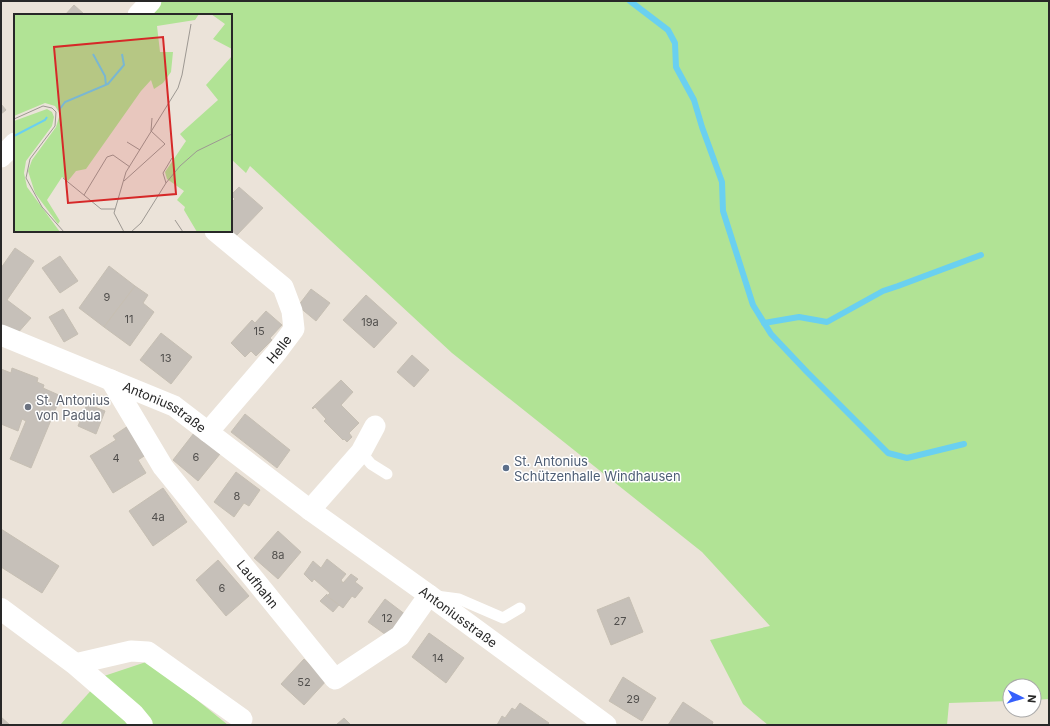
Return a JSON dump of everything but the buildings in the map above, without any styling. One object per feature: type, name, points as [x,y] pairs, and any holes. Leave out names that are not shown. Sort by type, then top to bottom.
[{"type":"main road","points":[[1,609],[75,664],[133,714],[142,725]]},
{"type":"street","points":[[139,14],[151,1]]},
{"type":"street","points":[[1,157],[14,145]]},
{"type":"street","name":"Helle","points":[[208,432],[294,329],[292,311],[283,287],[216,232]]},
{"type":"street","name":"Antoniusstraße","points":[[1,335],[174,406],[310,510],[606,725]]},
{"type":"street","name":"Laufhahn","points":[[111,380],[164,467],[335,679],[400,636],[429,595]]},
{"type":"street","points":[[310,510],[360,452],[376,426]]},
{"type":"street","points":[[75,664],[131,651],[148,652],[242,719]]},
{"type":"lane","points":[[360,452],[372,464],[387,474]]},
{"type":"lane","points":[[429,595],[459,599],[503,618],[520,608]]},
{"type":"green space","points":[[162,1],[1049,1],[1049,699],[1042,699],[1042,678],[1002,678],[1002,701],[949,703],[947,725],[768,725],[743,704],[710,640],[770,626],[702,552],[452,353],[250,166],[246,173],[232,160],[232,14],[150,13]]},
{"type":"green space","points":[[149,661],[228,725],[60,725],[104,676]]},
{"type":"waterway","points":[[630,1],[668,30],[675,43],[676,67],[694,100],[722,182],[723,211],[753,305],[771,334],[888,453],[907,458],[964,444]]},
{"type":"waterway","points":[[764,323],[799,317],[827,322],[883,291],[981,255]]},
{"type":"place","name":"St. Antonius von Padua","points":[[28,407]]},
{"type":"place","name":"St. Antonius Schützenhalle Windhausen","points":[[506,468]]}]
